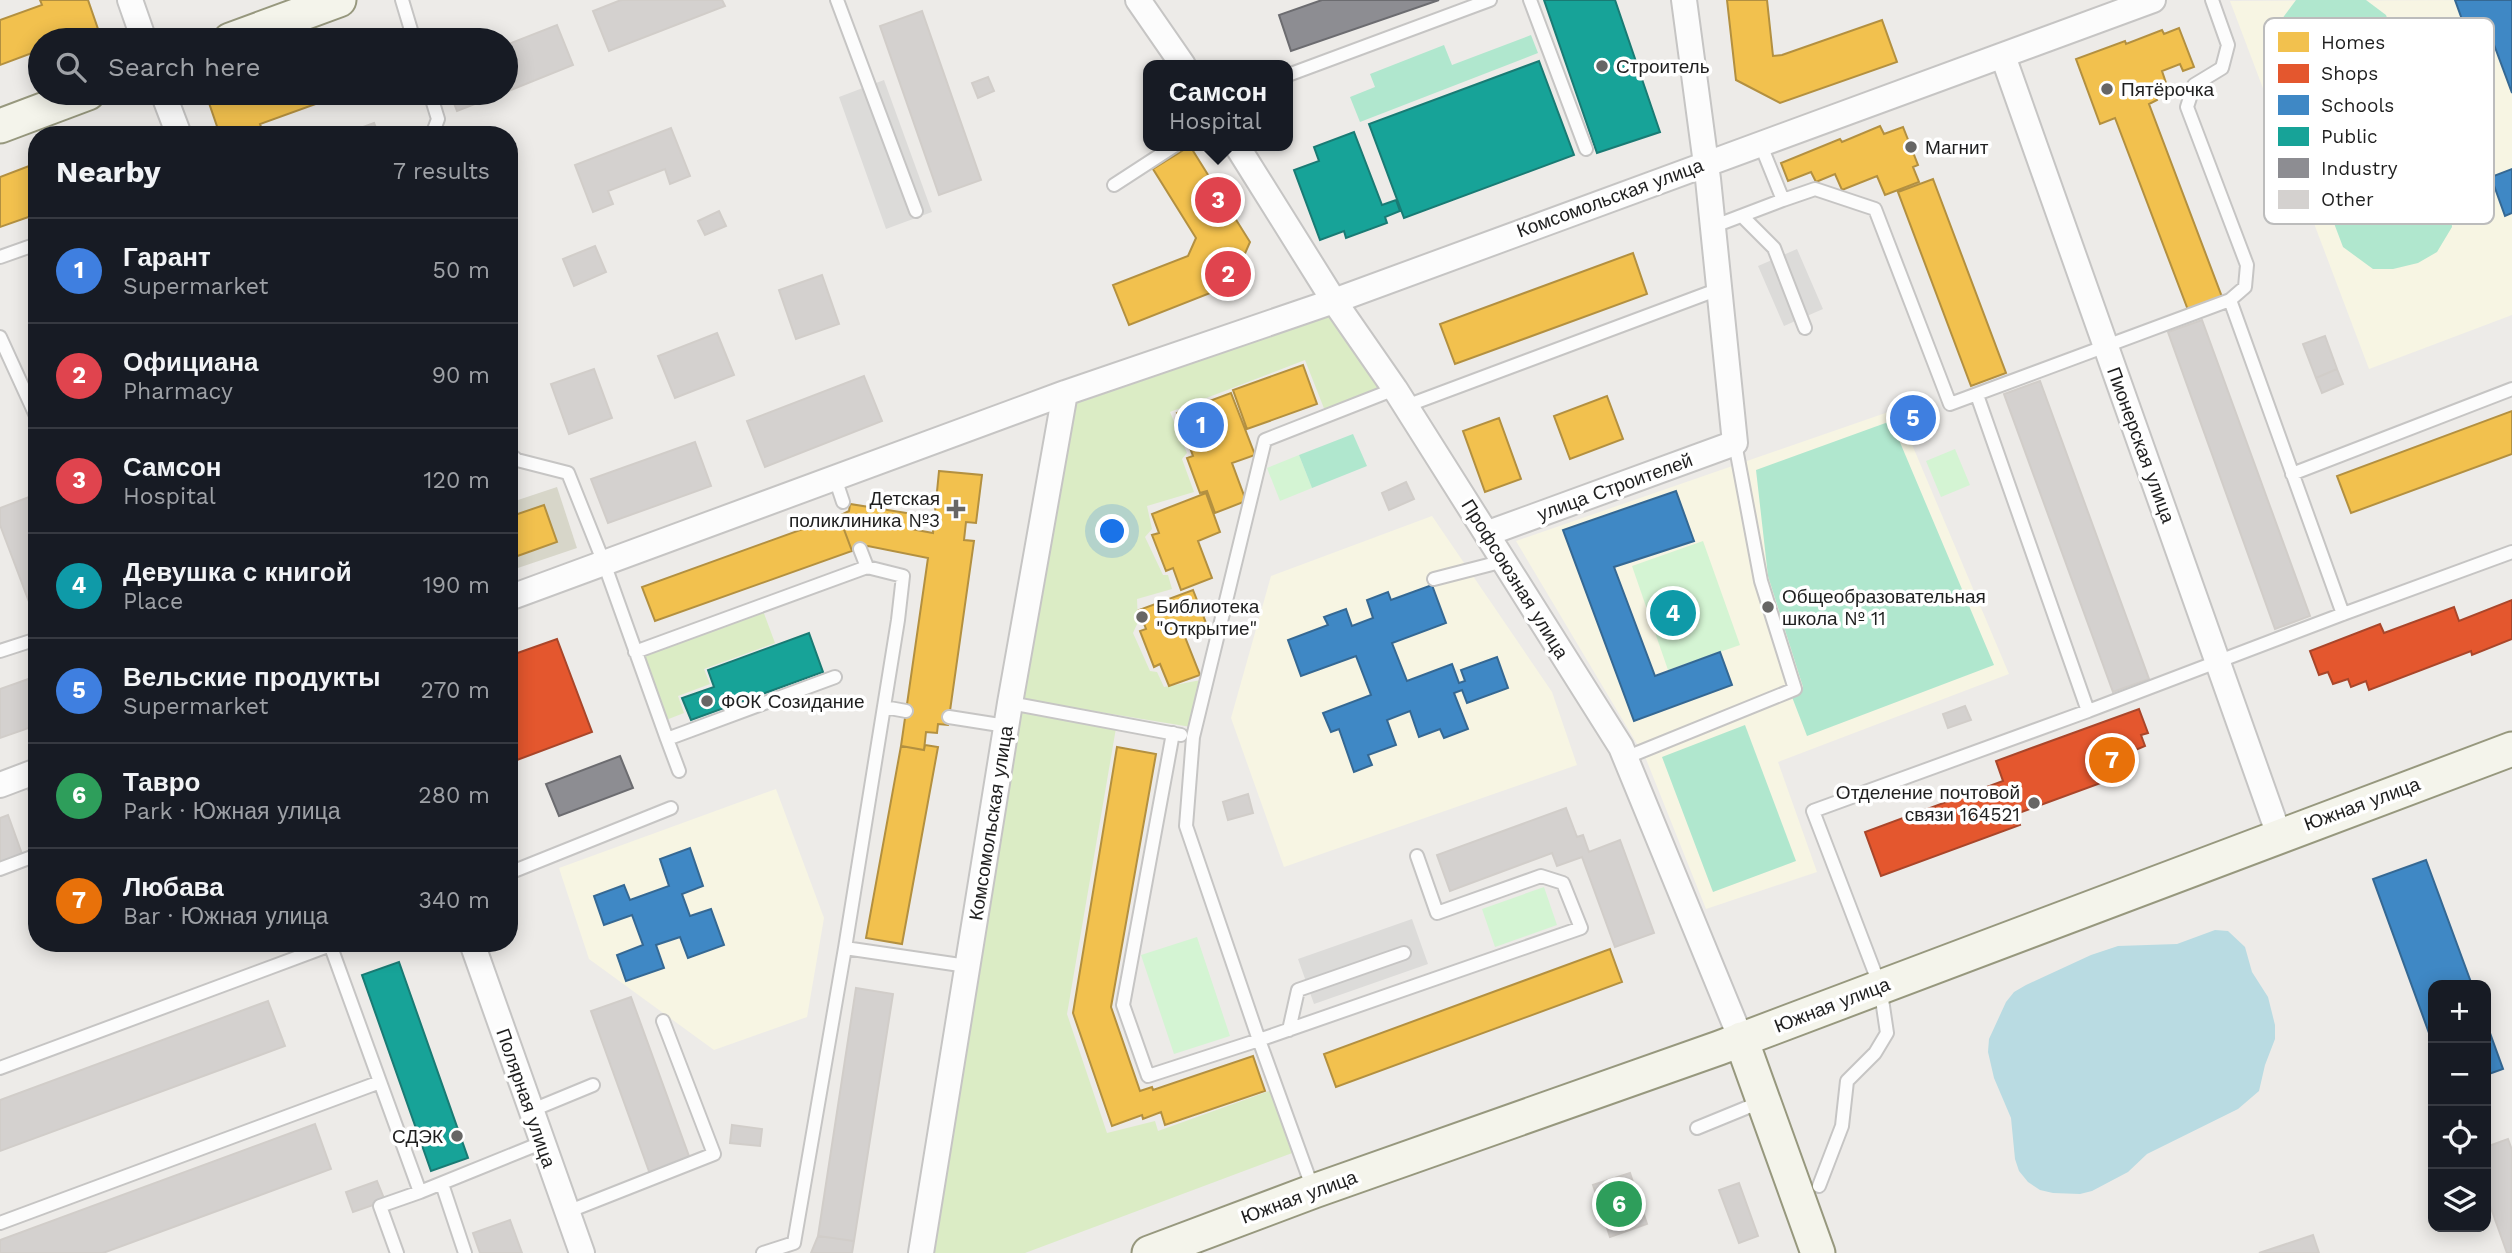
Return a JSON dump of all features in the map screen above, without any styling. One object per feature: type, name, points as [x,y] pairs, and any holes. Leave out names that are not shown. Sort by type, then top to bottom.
[{"type":"main road","points":[[263,28],[339,0]]},
{"type":"main road","points":[[0,125],[55,105]]},
{"type":"main road","name":"Южная улица","points":[[1149,1253],[1314,1191],[1741,1039],[2512,749]]},
{"type":"main road","points":[[1741,1039],[1818,1253]]},
{"type":"street","points":[[130,0],[140,28]]},
{"type":"street","points":[[1138,0],[1180,60]]},
{"type":"street","points":[[1684,0],[1735,443]]},
{"type":"street","name":"Комсомольская улица","points":[[518,595],[1065,393],[1334,301],[2153,0]]},
{"type":"street","name":"Пионерская улица","points":[[2003,55],[2279,835]]},
{"type":"street","points":[[167,105],[175,126]]},
{"type":"street","name":"Профсоюзная улица","points":[[1240,151],[1334,301],[1401,398],[1621,747],[1741,1039]]},
{"type":"street","name":"Комсомольская улица","points":[[921,1253],[1008,715],[1065,393]]},
{"type":"street","name":"улица Строителей","points":[[1494,531],[1735,443]]},
{"type":"street","points":[[0,785],[28,780]]},
{"type":"street","name":"Полярная улица","points":[[475,952],[582,1253]]},
{"type":"lane","points":[[402,0],[410,28]]},
{"type":"lane","points":[[837,0],[916,212]]},
{"type":"lane","points":[[1293,73],[1490,0]]},
{"type":"lane","points":[[1531,0],[1586,149]]},
{"type":"lane","points":[[1712,227],[1815,189],[1875,209],[1950,404],[2230,300],[2245,287],[2247,265],[2187,107],[2194,85],[2222,68],[2228,45],[2212,0]]},
{"type":"lane","points":[[434,105],[438,119],[435,126]]},
{"type":"lane","points":[[1760,143],[1783,200]]},
{"type":"lane","points":[[1114,185],[1166,151]]},
{"type":"lane","points":[[1742,216],[1774,248],[1805,328]]},
{"type":"lane","points":[[0,257],[28,247]]},
{"type":"lane","points":[[1314,1191],[1186,826],[1193,737],[1265,440],[1401,398],[1719,289]]},
{"type":"lane","points":[[2230,300],[2343,614]]},
{"type":"lane","points":[[0,337],[28,398]]},
{"type":"lane","points":[[2292,474],[2512,389]]},
{"type":"lane","points":[[1977,395],[2088,711]]},
{"type":"lane","points":[[1625,758],[1795,689],[1761,581],[1735,443]]},
{"type":"lane","points":[[518,460],[568,474],[604,563],[679,771]]},
{"type":"lane","points":[[835,478],[843,502]]},
{"type":"lane","points":[[860,549],[867,567]]},
{"type":"lane","points":[[1819,1186],[1842,1126],[1847,1081],[1875,1054],[1887,1033],[1880,986],[1813,811],[2512,552]]},
{"type":"lane","points":[[1434,579],[1504,561]]},
{"type":"lane","points":[[635,652],[867,567],[903,576],[845,948],[794,1243],[763,1253]]},
{"type":"lane","points":[[0,651],[28,642]]},
{"type":"lane","points":[[667,739],[835,677]]},
{"type":"lane","points":[[884,707],[906,711]]},
{"type":"lane","points":[[949,717],[1008,715],[1193,737]]},
{"type":"lane","points":[[1173,733],[1123,1006],[1148,1076],[1581,928],[1563,883],[1541,876],[1437,913],[1417,856]]},
{"type":"lane","points":[[518,869],[671,808]]},
{"type":"lane","points":[[0,869],[28,858]]},
{"type":"lane","points":[[845,948],[967,966]]},
{"type":"lane","points":[[0,1068],[315,952]]},
{"type":"lane","points":[[336,952],[420,1192]]},
{"type":"lane","points":[[1289,1030],[1298,990],[1404,953]]},
{"type":"lane","points":[[567,1212],[714,1154],[663,1021]]},
{"type":"lane","points":[[0,1223],[380,1082]]},
{"type":"lane","points":[[530,1111],[593,1085]]},
{"type":"lane","points":[[1696,1128],[1763,1101]]},
{"type":"lane","points":[[397,1253],[380,1206],[442,1184],[541,1143]]},
{"type":"lane","points":[[442,1184],[465,1253]]},
{"type":"shaded area","points":[[2512,0],[2512,315],[2369,369],[2314,224],[2494,224],[2494,18],[2264,18],[2264,91],[2230,1]]},
{"type":"shaded area","points":[[884,80],[932,212],[886,229],[839,97]]},
{"type":"shaded area","points":[[1797,249],[1823,309],[1784,326],[1758,266]]},
{"type":"shaded area","name":"Общеобразовательная школа № 11","points":[[1897,409],[2009,674],[1778,762],[1817,872],[1706,909],[1646,759],[1516,541]]},
{"type":"shaded area","points":[[557,487],[577,548],[518,568],[518,500]]},
{"type":"shaded area","points":[[1432,516],[1552,692],[1577,765],[1284,867],[1231,718],[1271,576]]},
{"type":"shaded area","points":[[776,789],[824,918],[807,1017],[714,1050],[589,959],[559,868]]},
{"type":"shaded area","points":[[1412,919],[1428,964],[1314,1004],[1298,959]]},
{"type":"green space","points":[[2296,0],[2366,0],[2387,18],[2283,18]]},
{"type":"green space","points":[[1531,35],[1538,53],[1360,122],[1350,97],[1375,87],[1370,74],[1444,45],[1452,65]]},
{"type":"green space","points":[[2334,224],[2452,224],[2437,252],[2418,263],[2393,269],[2373,269],[2343,247]]},
{"type":"green space","points":[[1329,308],[1387,386],[1325,411],[1305,360],[1170,412],[1187,453],[1182,459],[1194,492],[1147,506],[1152,529],[1145,537],[1163,575],[1168,575],[1172,589],[1137,599],[1138,622],[1133,633],[1150,671],[1157,672],[1164,687],[1201,680],[1191,727],[1020,699],[1071,398]]},
{"type":"green space","points":[[1891,421],[1994,665],[1807,736],[1792,697],[1803,687],[1768,576],[1756,470]]},
{"type":"green space","points":[[1353,434],[1367,466],[1312,488],[1299,455]]},
{"type":"green space","points":[[1955,449],[1970,485],[1941,497],[1926,461]]},
{"type":"green space","points":[[1299,455],[1312,488],[1280,501],[1267,468]]},
{"type":"green space","points":[[1703,541],[1740,645],[1668,670],[1632,566]]},
{"type":"green space","points":[[762,608],[775,643],[704,669],[710,684],[678,696],[684,713],[666,720],[641,654]]},
{"type":"green space","points":[[1016,710],[1116,728],[1067,1014],[1107,1133],[1155,1121],[1158,1131],[1272,1090],[1295,1152],[1025,1253],[927,1253]]},
{"type":"green space","points":[[1745,725],[1796,861],[1713,892],[1662,757]]},
{"type":"green space","points":[[1544,887],[1557,925],[1495,947],[1482,909]]},
{"type":"green space","points":[[1197,937],[1230,1036],[1174,1054],[1141,955]]},
{"type":"water","points":[[2215,930],[2228,931],[2245,947],[2252,972],[2268,997],[2275,1025],[2275,1039],[2259,1091],[2238,1109],[2147,1154],[2128,1172],[2092,1191],[2080,1194],[2053,1193],[2040,1190],[2028,1182],[2019,1171],[2015,1159],[2011,1118],[1994,1078],[1988,1052],[1989,1039],[2006,1002],[2014,992],[2026,985],[2091,955],[2118,946],[2177,944]]},
{"type":"building: Homes","points":[[40,0],[88,0],[98,28],[28,28],[28,54],[0,65],[0,20],[42,5]]},
{"type":"building: Homes","points":[[1727,0],[1767,0],[1773,56],[1882,20],[1897,62],[1780,103],[1736,80]]},
{"type":"building: Homes","points":[[2179,28],[2194,67],[2183,71],[2180,64],[2162,71],[2166,83],[2152,88],[2157,100],[2149,104],[2222,297],[2188,310],[2115,118],[2100,124],[2076,59],[2125,41],[2126,44],[2162,30],[2164,34]]},
{"type":"building: Homes","points":[[210,105],[313,105],[260,124],[261,126],[217,126]]},
{"type":"building: Homes","points":[[1880,126],[1884,134],[1903,127],[1918,165],[1913,167],[1919,182],[1885,195],[1877,176],[1842,190],[1835,174],[1816,182],[1811,172],[1788,181],[1781,163]]},
{"type":"building: Homes","points":[[1182,151],[1193,151],[1250,242],[1239,267],[1223,288],[1129,325],[1113,285],[1188,256],[1196,238],[1153,169]]},
{"type":"building: Homes","points":[[28,166],[28,217],[0,227],[0,177]]},
{"type":"building: Homes","points":[[1933,179],[2006,373],[1971,386],[1898,192]]},
{"type":"building: Homes","points":[[1633,253],[1647,294],[1455,364],[1440,324]]},
{"type":"building: Homes","points":[[1303,365],[1317,404],[1247,429],[1233,390]]},
{"type":"building: Homes","points":[[1231,393],[1255,455],[1232,463],[1246,501],[1215,513],[1207,491],[1200,493],[1187,458],[1193,456],[1177,413]]},
{"type":"building: Homes","points":[[1607,396],[1623,439],[1570,459],[1554,416]]},
{"type":"building: Homes","points":[[2512,411],[2512,454],[2351,513],[2337,476]]},
{"type":"building: Homes","points":[[1499,418],[1521,479],[1485,492],[1463,431]]},
{"type":"building: Homes","points":[[939,471],[982,475],[976,523],[966,522],[964,540],[974,541],[948,725],[938,724],[937,733],[926,732],[924,750],[901,746],[928,558],[868,546],[852,551],[839,516],[849,511],[850,504],[913,514],[911,529],[933,533]]},
{"type":"building: Homes","points":[[1206,493],[1220,532],[1198,541],[1212,578],[1181,590],[1173,568],[1166,571],[1152,535],[1159,533],[1152,514]]},
{"type":"building: Homes","points":[[544,505],[557,542],[518,556],[518,514]]},
{"type":"building: Homes","points":[[839,516],[852,551],[655,621],[642,587]]},
{"type":"building: Homes","points":[[1193,590],[1208,628],[1185,637],[1200,675],[1169,686],[1160,664],[1154,667],[1140,631],[1146,629],[1139,610]]},
{"type":"building: Homes","points":[[925,745],[938,747],[902,944],[866,938],[901,746],[924,750]]},
{"type":"building: Homes","points":[[1117,747],[1156,754],[1111,1007],[1140,1091],[1152,1087],[1153,1090],[1253,1056],[1265,1091],[1165,1125],[1161,1112],[1143,1119],[1142,1115],[1112,1126],[1073,1013]]},
{"type":"building: Homes","points":[[1610,949],[1622,982],[1336,1087],[1324,1054]]},
{"type":"building: Shops","points":[[1915,403],[1925,427],[1911,433],[1901,409]]},
{"type":"building: Shops","points":[[2512,600],[2512,639],[2472,655],[2471,651],[2369,690],[2366,681],[2351,687],[2348,679],[2333,684],[2328,672],[2319,675],[2310,651],[2380,624],[2384,633],[2454,607],[2459,621]]},
{"type":"building: Shops","points":[[557,639],[592,732],[518,760],[518,653]]},
{"type":"building: Shops","points":[[2139,709],[2148,733],[2141,735],[2145,746],[2133,751],[2136,760],[2117,767],[2120,776],[2016,814],[2020,825],[1881,876],[1865,832],[2003,781],[1996,761]]},
{"type":"building: Schools","points":[[2455,0],[2512,0],[2512,93],[2494,45],[2494,18],[2461,18]]},
{"type":"building: Schools","points":[[2512,169],[2512,213],[2505,216],[2494,185],[2494,176]]},
{"type":"building: Schools","points":[[1676,491],[1694,541],[1614,567],[1655,676],[1720,652],[1732,685],[1634,721],[1563,530]]},
{"type":"building: Schools","points":[[1432,585],[1446,623],[1392,643],[1407,681],[1452,664],[1459,683],[1465,681],[1461,670],[1497,657],[1508,688],[1467,703],[1462,690],[1454,693],[1468,729],[1444,738],[1440,729],[1419,737],[1410,711],[1387,720],[1396,745],[1368,755],[1372,765],[1354,772],[1339,729],[1331,732],[1323,713],[1371,695],[1356,656],[1301,676],[1288,640],[1328,625],[1324,617],[1346,609],[1352,626],[1373,618],[1367,600],[1388,592],[1391,600]]},
{"type":"building: Schools","points":[[690,848],[703,886],[682,894],[690,916],[711,909],[724,945],[688,958],[680,937],[656,945],[664,968],[626,981],[617,955],[643,945],[632,915],[604,925],[594,896],[624,885],[630,900],[669,886],[660,859]]},
{"type":"building: Schools","points":[[2426,860],[2470,980],[2428,980],[2428,1030],[2373,879]]},
{"type":"building: Schools","points":[[2491,1036],[2503,1069],[2491,1073]]},
{"type":"building: Public","name":"Строитель","points":[[1544,0],[1615,0],[1660,132],[1597,153]]},
{"type":"building: Public","points":[[1539,61],[1574,155],[1404,218],[1369,124]]},
{"type":"building: Public","points":[[1354,132],[1382,205],[1396,200],[1400,211],[1385,217],[1387,223],[1346,238],[1344,231],[1320,240],[1294,170],[1319,161],[1314,147]]},
{"type":"building: Public","points":[[809,633],[823,672],[691,720],[682,698],[714,687],[708,670]]},
{"type":"building: Public","points":[[399,962],[468,1158],[431,1171],[362,975]]},
{"type":"building: Industry","points":[[1322,0],[1439,0],[1291,51],[1279,15]]},
{"type":"building: Industry","points":[[620,756],[633,788],[559,816],[546,784]]},
{"type":"building: Other","points":[[621,0],[722,0],[725,6],[609,51],[593,11]]},
{"type":"building: Other","points":[[922,11],[981,180],[939,195],[880,26]]},
{"type":"building: Other","points":[[557,25],[573,65],[518,87],[518,40]]},
{"type":"building: Other","points":[[988,77],[994,91],[978,98],[972,83]]},
{"type":"building: Other","points":[[455,105],[472,105],[457,111]]},
{"type":"building: Other","points":[[671,128],[690,176],[670,184],[665,169],[608,191],[613,204],[593,212],[575,165]]},
{"type":"building: Other","points":[[719,211],[726,226],[705,235],[698,221]]},
{"type":"building: Other","points":[[595,246],[606,272],[574,286],[563,259]]},
{"type":"building: Other","points":[[822,275],[839,324],[796,339],[779,290]]},
{"type":"building: Other","points":[[2202,320],[2310,616],[2275,629],[2168,332]]},
{"type":"building: Other","points":[[717,333],[734,375],[675,398],[658,356]]},
{"type":"building: Other","points":[[2325,336],[2337,369],[2316,378],[2303,344]]},
{"type":"building: Other","points":[[594,369],[612,418],[569,434],[551,384]]},
{"type":"building: Other","points":[[2337,369],[2343,384],[2322,393],[2316,378]]},
{"type":"building: Other","points":[[864,376],[882,421],[765,467],[747,421]]},
{"type":"building: Other","points":[[2040,381],[2149,679],[2113,692],[2004,394]]},
{"type":"building: Other","points":[[695,442],[711,486],[608,523],[591,479]]},
{"type":"building: Other","points":[[1406,482],[1414,499],[1389,510],[1382,493]]},
{"type":"building: Other","points":[[28,497],[28,599],[0,525],[0,508]]},
{"type":"building: Other","points":[[28,679],[28,728],[0,738],[0,689]]},
{"type":"building: Other","points":[[1965,706],[1971,720],[1948,728],[1943,714]]},
{"type":"building: Other","points":[[1248,794],[1253,813],[1228,820],[1223,802]]},
{"type":"building: Other","points":[[1566,808],[1577,837],[1583,835],[1589,852],[1620,840],[1654,933],[1615,947],[1582,857],[1557,866],[1552,853],[1450,891],[1437,855]]},
{"type":"building: Other","points":[[8,815],[22,854],[0,862],[0,818]]},
{"type":"building: Other","points":[[856,988],[893,994],[854,1241],[818,1236]]},
{"type":"building: Other","points":[[631,997],[690,1159],[650,1174],[591,1011]]},
{"type":"building: Other","points":[[268,1001],[285,1046],[0,1151],[0,1100]]},
{"type":"building: Other","points":[[315,1124],[331,1169],[103,1253],[0,1253],[0,1240]]},
{"type":"building: Other","points":[[732,1125],[762,1129],[760,1146],[730,1143]]},
{"type":"building: Other","points":[[2508,1139],[2512,1150],[2511,1253],[2507,1253],[2491,1208],[2491,1145]]},
{"type":"building: Other","points":[[1630,1173],[1647,1224],[1610,1237],[1593,1185]]},
{"type":"building: Other","points":[[377,1181],[385,1201],[353,1212],[346,1192]]},
{"type":"building: Other","points":[[1739,1183],[1758,1236],[1739,1243],[1719,1190]]},
{"type":"building: Other","points":[[510,1220],[522,1253],[480,1253],[473,1233]]},
{"type":"building: Other","points":[[2313,1235],[2319,1253],[2259,1253]]},
{"type":"building: Other","points":[[818,1236],[854,1241],[852,1253],[811,1253]]},
{"type":"place","name":"Строитель","points":[[1602,66]]},
{"type":"place","name":"Пятёрочка","points":[[2107,89]]},
{"type":"place","name":"Магнит","points":[[1911,147]]},
{"type":"place","name":"Самсон","points":[[1218,200]]},
{"type":"place","name":"Официана","points":[[1228,274]]},
{"type":"place","name":"Вельские продукты","points":[[1913,418]]},
{"type":"place","name":"Гарант","points":[[1201,425]]},
{"type":"place","name":"Детская поликлиника №3","points":[[956,509]]},
{"type":"place","name":"Общеобразовательная школа № 11","points":[[1768,607]]},
{"type":"place","name":"Девушка с книгой","points":[[1673,613]]},
{"type":"place","name":"Библиотека \"Открытие\"","points":[[1142,617]]},
{"type":"place","name":"ФОК Созидание","points":[[707,701]]},
{"type":"place","name":"Любава","points":[[2112,760]]},
{"type":"place","name":"Отделение почтовой связи 164521","points":[[2034,803]]},
{"type":"place","name":"СДЭК","points":[[457,1136]]},
{"type":"place","name":"Тавро","points":[[1619,1204]]}]
